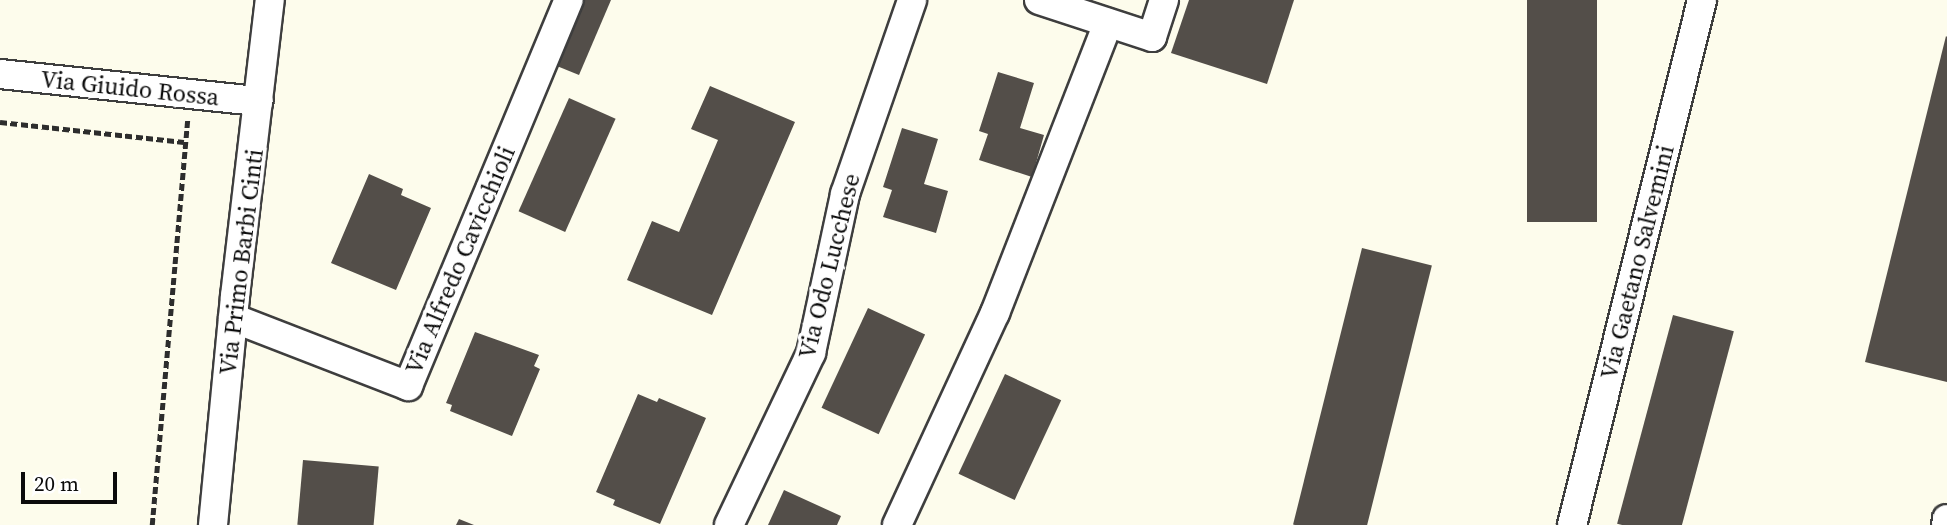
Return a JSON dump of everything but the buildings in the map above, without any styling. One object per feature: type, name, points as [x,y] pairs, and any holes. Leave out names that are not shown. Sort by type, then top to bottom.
[{"type":"street","name":"Via Primo Barbi Cinti","points":[[213,525],[233,318],[270,0]]},
{"type":"street","name":"Via Alfredo Cavicchioli","points":[[233,318],[408,386],[569,0]]},
{"type":"street","name":"Via Odo Lucchese","points":[[729,525],[811,353],[845,194],[912,0]]},
{"type":"street","points":[[1039,0],[1152,37],[1164,0]]},
{"type":"street","name":"Via Gaetano Salvemini","points":[[1572,525],[1702,0]]},
{"type":"street","points":[[898,525],[995,313],[1108,23]]},
{"type":"street","name":"Via Giuido Rossa","points":[[0,74],[259,101]]},
{"type":"street","points":[[1946,525],[1947,519]]},
{"type":"path","points":[[0,122],[184,142],[152,525]]}]
